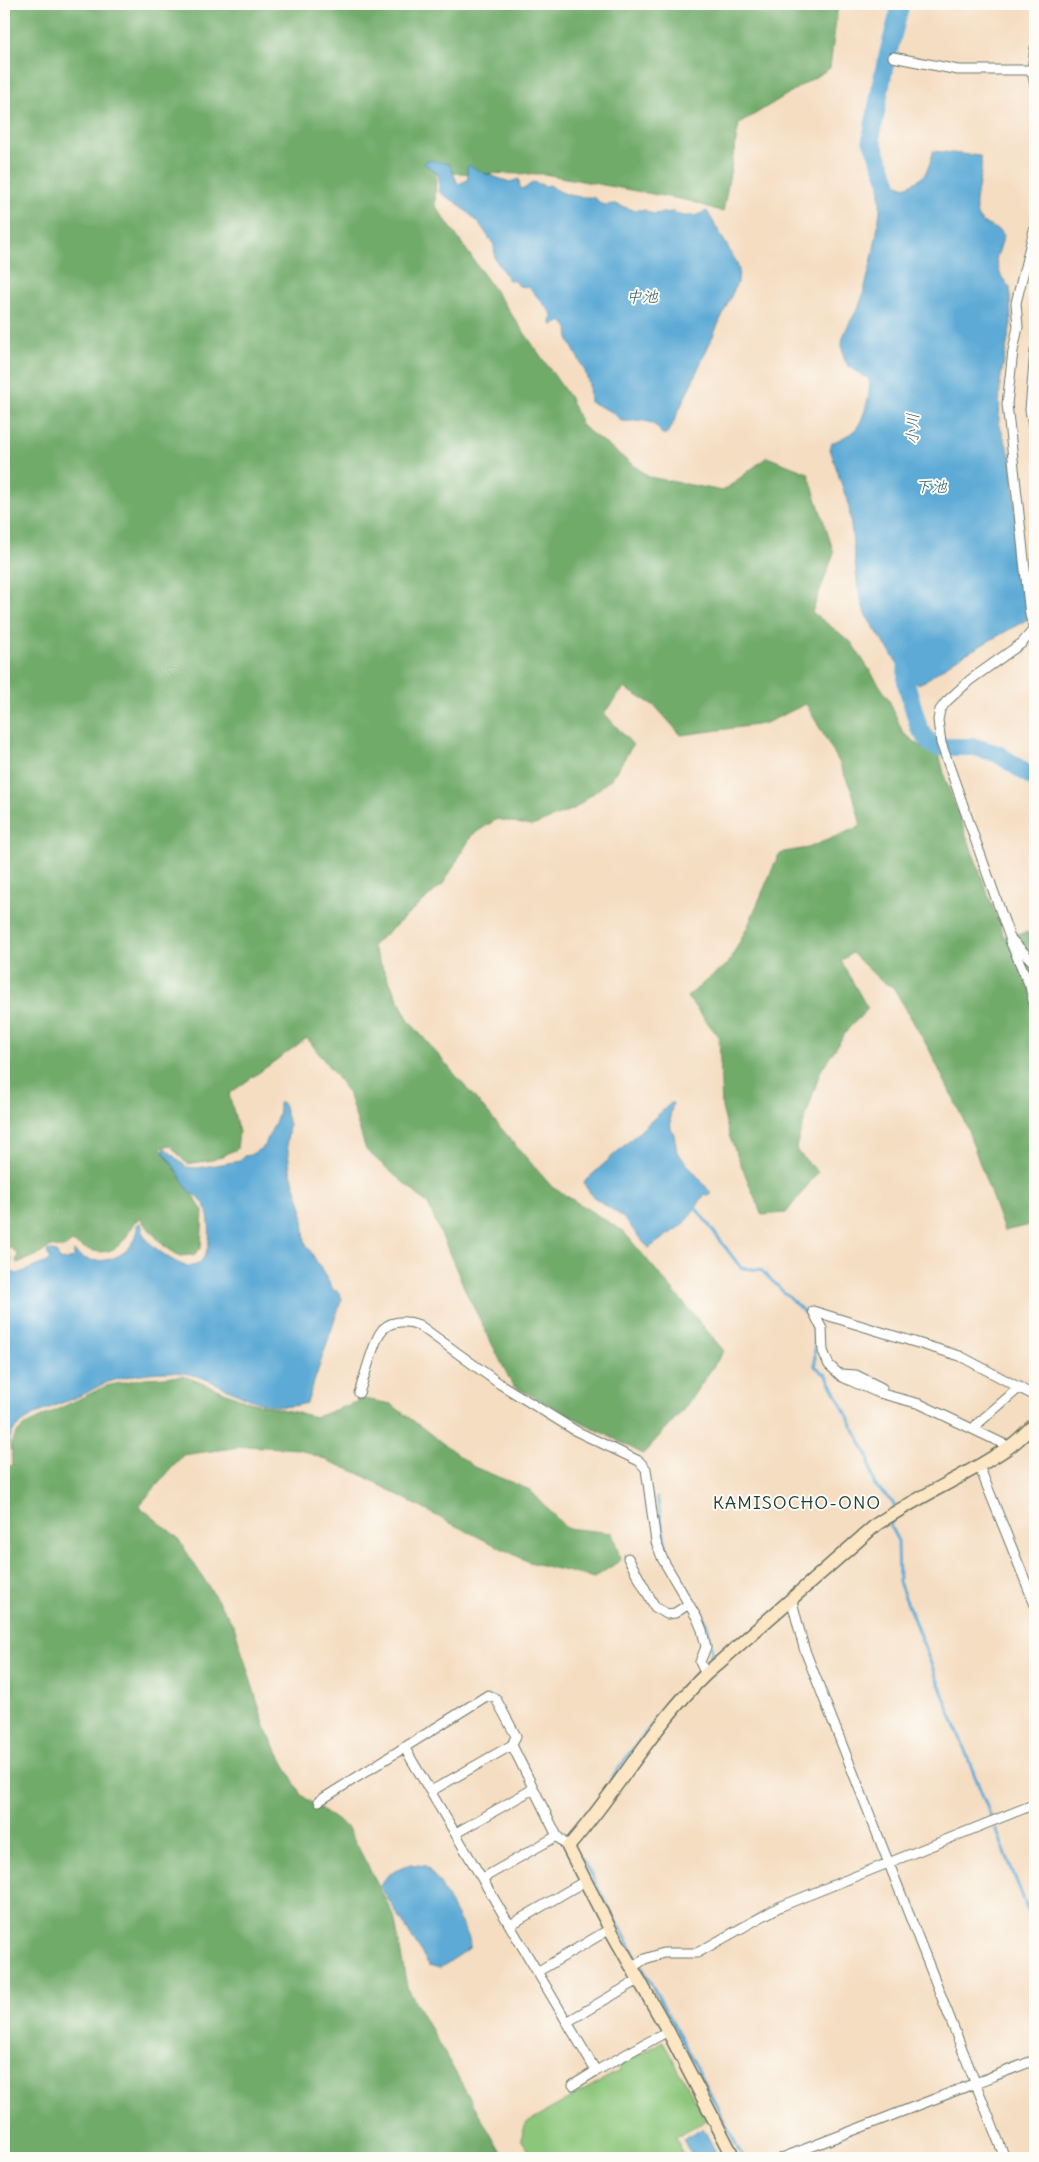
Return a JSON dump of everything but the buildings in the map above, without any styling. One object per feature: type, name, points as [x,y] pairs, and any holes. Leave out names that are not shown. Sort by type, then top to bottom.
[{"type":"street","points":[[1035,48],[1032,70],[1035,86]]},
{"type":"street","points":[[893,57],[958,70],[1032,70]]},
{"type":"street","points":[[1035,226],[1016,304],[1018,327],[1013,351],[1007,404],[1030,615],[1034,629],[1022,643],[956,692],[940,710],[938,720],[941,743],[1010,938],[1010,945],[1030,986],[1035,1009]]},
{"type":"street","points":[[1035,351],[1030,410],[1035,437]]},
{"type":"street","points":[[1010,938],[1035,964]]},
{"type":"street","points":[[1005,1444],[920,1404],[879,1393],[847,1380],[838,1374],[829,1365],[823,1351],[822,1329],[813,1311],[940,1348],[960,1356],[1035,1396]]},
{"type":"street","points":[[359,1393],[380,1333],[397,1322],[411,1322],[419,1325],[500,1384],[576,1431],[639,1460],[646,1469],[656,1542],[663,1560],[702,1630],[706,1647],[700,1662],[706,1674]]},
{"type":"street","points":[[838,1374],[856,1375],[879,1387],[923,1401],[993,1433],[1005,1444]]},
{"type":"street","points":[[976,1425],[1020,1387]]},
{"type":"street","points":[[568,1847],[587,1825],[634,1758],[687,1693],[706,1674],[877,1524],[898,1510],[979,1466],[1005,1444],[1035,1424]]},
{"type":"street","points":[[979,1466],[1035,1605]]},
{"type":"street","points":[[628,1558],[655,1607],[667,1614],[674,1613],[689,1604]]},
{"type":"street","points":[[791,1598],[804,1648],[1005,2158]]},
{"type":"street","points":[[318,1801],[488,1695],[496,1700],[516,1736],[512,1745],[431,1791]]},
{"type":"street","points":[[512,1745],[557,1836],[568,1847],[610,1928],[668,2031],[734,2158]]},
{"type":"street","points":[[404,1747],[596,2071]]},
{"type":"street","points":[[456,1833],[533,1789]]},
{"type":"street","points":[[633,1967],[645,1959],[663,1954],[698,1954],[778,1907],[1035,1804]]},
{"type":"street","points":[[483,1878],[557,1836]]},
{"type":"street","points":[[510,1925],[585,1881]]},
{"type":"street","points":[[537,1972],[610,1928]]},
{"type":"street","points":[[566,2022],[640,1979]]},
{"type":"street","points":[[573,2085],[668,2031]]},
{"type":"street","points":[[782,2158],[1035,2060]]},
{"type":"green space","points":[[4,4],[838,4],[830,68],[739,124],[723,212],[690,201],[544,174],[436,173],[435,205],[570,398],[582,426],[649,477],[723,491],[767,457],[808,473],[834,553],[812,612],[851,642],[888,698],[903,733],[922,747],[939,753],[945,778],[1004,937],[1035,931],[1035,1224],[1004,1231],[966,1125],[930,1051],[893,987],[881,981],[852,953],[841,961],[868,1009],[848,1029],[820,1072],[796,1147],[797,1151],[818,1172],[786,1213],[762,1215],[730,1138],[722,1108],[719,1037],[687,997],[728,964],[747,928],[778,856],[784,852],[808,848],[861,826],[853,794],[838,760],[806,704],[764,724],[681,735],[655,706],[624,688],[604,713],[633,745],[612,778],[574,809],[532,826],[497,819],[472,835],[443,884],[372,946],[409,1021],[524,1155],[552,1187],[623,1231],[724,1351],[684,1409],[643,1454],[513,1386],[467,1294],[428,1204],[366,1150],[348,1092],[307,1038],[229,1094],[239,1132],[237,1149],[213,1160],[187,1164],[170,1145],[161,1148],[203,1211],[201,1248],[194,1255],[179,1256],[163,1245],[140,1219],[134,1222],[123,1241],[109,1251],[92,1251],[72,1242],[62,1248],[51,1246],[40,1254],[17,1263],[18,1255],[11,1248],[4,1251]]},
{"type":"green space","points":[[184,1376],[249,1402],[316,1417],[364,1399],[391,1404],[474,1467],[530,1490],[566,1528],[612,1533],[621,1560],[594,1578],[529,1562],[444,1520],[358,1473],[299,1449],[247,1446],[183,1455],[139,1506],[177,1537],[234,1626],[266,1730],[301,1795],[348,1828],[394,1916],[407,1987],[504,2158],[4,2158],[4,1465],[7,1467],[12,1465],[11,1443],[25,1425],[106,1386],[145,1378]]},
{"type":"green space","points":[[663,2041],[706,2120],[675,2137],[686,2158],[534,2158],[521,2139],[526,2123],[620,2070],[618,2066]]},
{"type":"water","name":"下池","points":[[933,151],[980,156],[981,171],[976,212],[981,221],[1004,235],[996,260],[1001,276],[1010,288],[1011,323],[1000,382],[999,424],[1012,460],[1017,531],[1014,547],[1029,608],[1028,619],[953,661],[918,684],[908,677],[865,614],[858,588],[849,507],[830,449],[832,443],[848,435],[859,425],[868,397],[869,379],[850,367],[844,359],[842,340],[861,301],[867,279],[878,222],[882,177],[905,187],[918,181],[925,174]]},
{"type":"water","name":"中池","points":[[430,160],[449,164],[458,184],[468,180],[467,167],[469,165],[486,174],[510,182],[519,179],[520,188],[524,189],[533,182],[546,186],[550,185],[570,195],[593,197],[603,205],[615,204],[633,210],[645,210],[652,214],[673,212],[682,216],[694,216],[707,211],[737,263],[739,270],[738,281],[670,430],[666,434],[662,434],[658,428],[649,422],[622,421],[612,412],[590,402],[589,385],[585,371],[569,341],[568,328],[562,321],[551,324],[552,314],[529,287],[519,286],[515,281],[509,280],[495,259],[494,245],[479,223],[457,203],[439,192],[438,175],[434,170],[425,165],[425,162]]},
{"type":"water","points":[[279,1103],[283,1103],[289,1125],[287,1141],[290,1170],[302,1208],[305,1242],[334,1291],[337,1290],[342,1298],[307,1403],[275,1406],[260,1403],[189,1374],[158,1372],[136,1375],[103,1384],[82,1395],[39,1412],[14,1430],[9,1442],[6,1460],[4,1459],[4,1258],[12,1257],[9,1270],[17,1274],[47,1262],[50,1258],[47,1253],[48,1250],[56,1252],[60,1261],[74,1258],[74,1251],[83,1257],[93,1260],[115,1258],[132,1245],[136,1236],[137,1225],[140,1223],[145,1237],[165,1255],[178,1263],[189,1266],[198,1264],[204,1258],[209,1238],[206,1208],[203,1202],[188,1189],[163,1150],[165,1148],[186,1167],[197,1168],[240,1161],[244,1156],[250,1155],[265,1146],[278,1115]]},
{"type":"water","points":[[673,1103],[670,1116],[671,1129],[674,1134],[677,1152],[712,1194],[709,1196],[705,1194],[685,1223],[649,1248],[625,1220],[590,1193],[584,1182]]},
{"type":"water","points":[[410,1864],[426,1866],[440,1884],[469,1938],[470,1947],[440,1968],[429,1965],[380,1886],[388,1875]]},
{"type":"water","points":[[703,2128],[719,2158],[693,2158],[683,2139]]},
{"type":"waterway","name":"小川","points":[[895,200],[871,139],[884,69],[901,4]]},
{"type":"waterway","name":"小川","points":[[907,652],[906,683],[919,728],[930,743],[937,747],[975,747],[998,754],[1035,779]]},
{"type":"waterway","points":[[693,1204],[741,1268],[761,1270],[805,1313]]},
{"type":"waterway","points":[[811,1321],[814,1324],[815,1366],[827,1376],[868,1456],[874,1484],[895,1505],[894,1509]]},
{"type":"waterway","points":[[610,1781],[679,1690],[709,1661],[712,1651],[708,1628],[702,1613],[667,1550],[657,1497]]},
{"type":"waterway","points":[[892,1520],[890,1526],[898,1541],[899,1582],[991,1817]]},
{"type":"waterway","points":[[996,1829],[1035,1928]]},
{"type":"waterway","points":[[582,1859],[685,2045],[743,2158]]},
{"type":"district","name":"KAMISOCHO-ONO","points":[[797,1502]]}]
